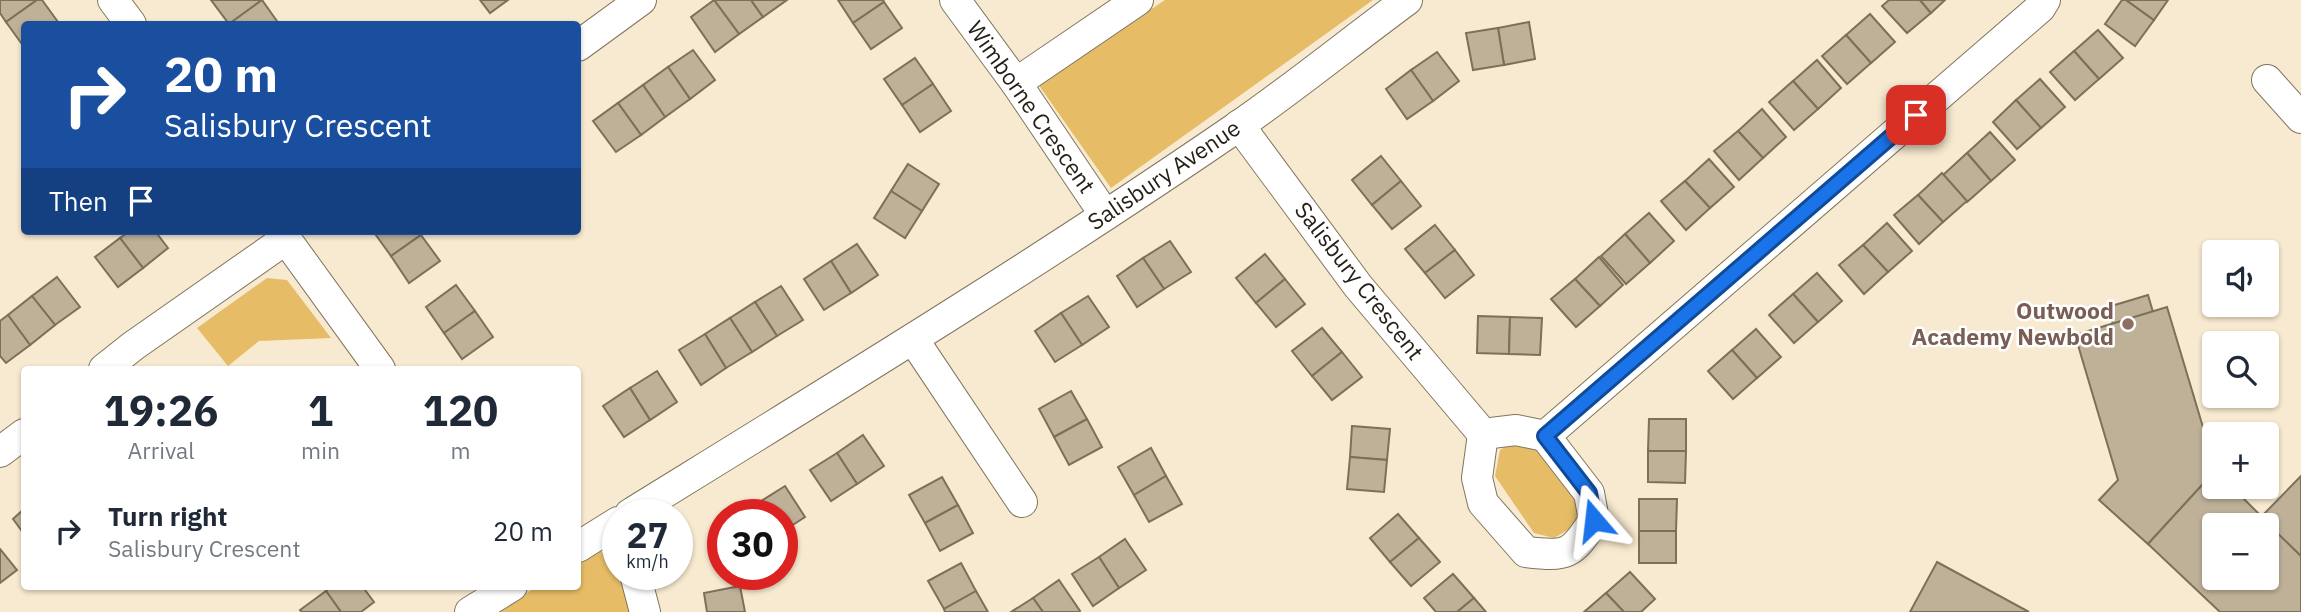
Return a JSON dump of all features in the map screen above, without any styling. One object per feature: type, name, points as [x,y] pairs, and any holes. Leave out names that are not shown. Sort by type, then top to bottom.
[{"type":"street","points":[[113,0],[129,21]]},
{"type":"street","points":[[581,44],[641,0]]},
{"type":"street","name":"Wimborne Crescent","points":[[956,0],[1105,215]]},
{"type":"street","points":[[1016,83],[1138,0]]},
{"type":"street","name":"Salisbury Avenue","points":[[654,499],[913,339],[1105,215],[1239,125],[1407,0]]},
{"type":"street","points":[[1545,436],[2030,17],[2045,0]]},
{"type":"street","points":[[2267,80],[2301,118]]},
{"type":"street","name":"Salisbury Crescent","points":[[1239,125],[1358,286],[1483,434]]},
{"type":"street","points":[[108,366],[283,235],[378,366]]},
{"type":"street","points":[[913,339],[1022,502]]},
{"type":"street","points":[[1516,430],[1545,436],[1589,493],[1594,520],[1579,544],[1556,555],[1526,552],[1483,503],[1477,478],[1483,434],[1516,430]]},
{"type":"street","points":[[0,452],[21,436]]},
{"type":"street","points":[[581,545],[602,532]]},
{"type":"street","points":[[470,612],[506,590]]},
{"type":"street","points":[[639,590],[645,612]]},
{"type":"shaded area","points":[[1165,0],[1373,0],[1111,188],[1038,84]]},
{"type":"shaded area","points":[[267,278],[287,280],[331,338],[259,341],[228,366],[197,328]]},
{"type":"shaded area","points":[[1513,442],[1535,445],[1576,499],[1579,516],[1568,530],[1554,538],[1534,533],[1495,476],[1500,450]]},
{"type":"shaded area","points":[[599,550],[602,552],[602,590],[629,590],[634,612],[496,612],[532,590],[581,590],[581,561]]},
{"type":"building","points":[[0,0],[37,0],[6,22],[0,13]]},
{"type":"building","points":[[37,0],[42,0],[57,21],[21,21],[21,43],[6,22]]},
{"type":"building","points":[[211,0],[262,0],[233,21],[227,21]]},
{"type":"building","points":[[262,0],[277,21],[233,21]]},
{"type":"building","points":[[480,0],[508,0],[490,13]]},
{"type":"building","points":[[714,0],[751,0],[763,17],[739,34]]},
{"type":"building","points":[[714,0],[739,34],[715,52],[691,17]]},
{"type":"building","points":[[751,0],[787,0],[763,17]]},
{"type":"building","points":[[838,0],[883,0],[884,2],[853,23]]},
{"type":"building","points":[[1889,0],[1920,0],[1931,13],[1907,33],[1882,6]]},
{"type":"building","points":[[1920,0],[1945,0],[1931,13]]},
{"type":"building","points":[[2122,0],[2126,0],[2154,20],[2135,46],[2105,24]]},
{"type":"building","points":[[2126,0],[2168,0],[2154,20]]},
{"type":"building","points":[[884,2],[902,28],[871,49],[853,23]]},
{"type":"building","points":[[1870,14],[1895,42],[1871,63],[1846,35]]},
{"type":"building","points":[[1529,22],[1535,59],[1504,65],[1498,28]]},
{"type":"building","points":[[1498,28],[1504,65],[1473,70],[1466,33]]},
{"type":"building","points":[[2098,30],[2123,58],[2099,79],[2074,51]]},
{"type":"building","points":[[1846,35],[1871,63],[1847,84],[1822,56]]},
{"type":"building","points":[[693,50],[715,80],[690,99],[668,67]]},
{"type":"building","points":[[2074,51],[2099,79],[2075,100],[2050,72]]},
{"type":"building","points":[[1437,52],[1459,81],[1433,101],[1411,70]]},
{"type":"building","points":[[915,58],[933,84],[902,105],[884,79]]},
{"type":"building","points":[[1817,60],[1841,88],[1818,109],[1793,81]]},
{"type":"building","points":[[668,67],[690,99],[665,117],[643,85]]},
{"type":"building","points":[[1411,70],[1433,101],[1407,119],[1386,89]]},
{"type":"building","points":[[2040,79],[2065,107],[2041,128],[2016,100]]},
{"type":"building","points":[[1793,81],[1818,109],[1794,130],[1769,102]]},
{"type":"building","points":[[933,84],[951,111],[920,132],[902,105]]},
{"type":"building","points":[[643,85],[665,117],[641,135],[618,103]]},
{"type":"building","points":[[2016,100],[2041,128],[2017,149],[1993,122]]},
{"type":"building","points":[[618,103],[641,135],[616,152],[593,121]]},
{"type":"building","points":[[1762,109],[1786,137],[1763,158],[1738,131]]},
{"type":"building","points":[[1738,131],[1763,158],[1739,180],[1714,151]]},
{"type":"building","points":[[1990,132],[2015,160],[1991,181],[1967,153]]},
{"type":"building","points":[[1967,153],[1991,181],[1967,202],[1943,175]]},
{"type":"building","points":[[1381,156],[1401,181],[1372,205],[1352,180]]},
{"type":"building","points":[[1709,159],[1734,187],[1710,208],[1685,181]]},
{"type":"building","points":[[908,164],[939,184],[922,211],[891,191]]},
{"type":"building","points":[[1942,173],[1967,201],[1943,222],[1918,195]]},
{"type":"building","points":[[1401,181],[1421,206],[1392,229],[1372,205]]},
{"type":"building","points":[[1685,181],[1710,208],[1686,230],[1661,201]]},
{"type":"building","points":[[891,191],[922,211],[905,238],[874,218]]},
{"type":"building","points":[[1918,195],[1943,222],[1919,244],[1894,215]]},
{"type":"building","points":[[1649,213],[1674,241],[1650,263],[1625,234]]},
{"type":"building","points":[[1887,223],[1912,251],[1888,272],[1863,245]]},
{"type":"building","points":[[1435,225],[1455,250],[1425,273],[1405,249]]},
{"type":"building","points":[[1625,234],[1650,263],[1626,284],[1601,256]]},
{"type":"building","points":[[124,235],[158,235],[168,248],[143,268],[120,238]]},
{"type":"building","points":[[376,235],[421,235],[391,256]]},
{"type":"building","points":[[421,235],[440,261],[409,283],[391,256]]},
{"type":"building","points":[[120,238],[143,268],[118,287],[95,257]]},
{"type":"building","points":[[1170,241],[1191,272],[1164,289],[1143,258]]},
{"type":"building","points":[[857,244],[878,275],[851,293],[831,261]]},
{"type":"building","points":[[1863,245],[1888,272],[1864,294],[1839,265]]},
{"type":"building","points":[[1455,250],[1474,275],[1445,298],[1425,273]]},
{"type":"building","points":[[1265,254],[1285,279],[1256,303],[1236,278]]},
{"type":"building","points":[[1599,257],[1623,285],[1600,306],[1575,279]]},
{"type":"building","points":[[1143,258],[1164,289],[1137,307],[1117,276]]},
{"type":"building","points":[[831,261],[851,293],[824,310],[804,279]]},
{"type":"building","points":[[1817,273],[1842,301],[1818,322],[1793,294]]},
{"type":"building","points":[[57,277],[80,307],[55,325],[32,296]]},
{"type":"building","points":[[1285,279],[1305,304],[1276,327],[1256,303]]},
{"type":"building","points":[[1575,279],[1600,306],[1576,327],[1551,299]]},
{"type":"building","points":[[456,285],[475,311],[444,333],[426,307]]},
{"type":"building","points":[[781,286],[803,320],[777,336],[755,302]]},
{"type":"building","points":[[1793,294],[1818,322],[1794,343],[1769,315]]},
{"type":"building","points":[[2148,295],[2153,312],[2113,324],[2108,307]]},
{"type":"building","points":[[32,296],[55,325],[30,345],[8,315]]},
{"type":"building","points":[[1088,296],[1109,327],[1082,345],[1061,313]]},
{"type":"building","points":[[755,302],[777,336],[752,352],[730,318]]},
{"type":"building","points":[[2167,307],[2202,424],[2202,485],[2148,544],[2099,500],[2118,480],[2075,335]]},
{"type":"building","points":[[475,311],[493,337],[462,359],[444,333]]},
{"type":"building","points":[[1061,313],[1082,345],[1055,362],[1035,331]]},
{"type":"building","points":[[8,315],[30,345],[6,363],[0,356],[0,321]]},
{"type":"building","points":[[1478,316],[1510,317],[1509,354],[1477,353]]},
{"type":"building","points":[[1510,317],[1542,318],[1540,355],[1509,354]]},
{"type":"building","points":[[730,318],[752,352],[726,368],[705,334]]},
{"type":"building","points":[[1322,328],[1342,352],[1312,376],[1292,351]]},
{"type":"building","points":[[1756,329],[1781,357],[1757,378],[1732,350]]},
{"type":"building","points":[[705,334],[726,368],[701,385],[679,350]]},
{"type":"building","points":[[1732,350],[1757,378],[1733,399],[1708,371]]},
{"type":"building","points":[[1342,352],[1362,377],[1332,400],[1312,376]]},
{"type":"building","points":[[657,371],[677,402],[650,420],[630,388]]},
{"type":"building","points":[[630,388],[650,420],[624,437],[603,406]]},
{"type":"building","points":[[1071,391],[1087,419],[1054,437],[1039,409]]},
{"type":"building","points":[[1087,419],[1102,447],[1069,465],[1054,437]]},
{"type":"building","points":[[1649,419],[1686,419],[1686,451],[1648,451]]},
{"type":"building","points":[[1352,426],[1390,429],[1387,460],[1350,457]]},
{"type":"building","points":[[863,435],[884,466],[857,484],[837,453]]},
{"type":"building","points":[[1151,448],[1166,476],[1134,495],[1118,467]]},
{"type":"building","points":[[1648,451],[1686,451],[1685,483],[1648,482]]},
{"type":"building","points":[[837,453],[857,484],[831,501],[810,470]]},
{"type":"building","points":[[1350,457],[1387,460],[1384,492],[1347,489]]},
{"type":"building","points":[[1166,476],[1182,504],[1149,522],[1134,495]]},
{"type":"building","points":[[2301,476],[2301,556],[2279,535],[2279,513],[2265,513]]},
{"type":"building","points":[[942,477],[958,505],[925,523],[909,495]]},
{"type":"building","points":[[2202,485],[2202,499],[2244,499],[2258,513],[2202,513],[2202,590],[2279,590],[2279,534],[2301,556],[2301,612],[2220,612],[2148,544]]},
{"type":"building","points":[[785,486],[793,499],[764,499]]},
{"type":"building","points":[[1639,499],[1677,499],[1676,531],[1639,531]]},
{"type":"building","points":[[958,505],[973,533],[940,551],[925,523]]},
{"type":"building","points":[[798,506],[805,517],[798,522]]},
{"type":"building","points":[[21,512],[21,530],[13,519]]},
{"type":"building","points":[[1398,514],[1419,538],[1390,562],[1370,538]]},
{"type":"building","points":[[1639,531],[1676,531],[1676,563],[1639,563]]},
{"type":"building","points":[[1419,538],[1440,562],[1411,586],[1390,562]]},
{"type":"building","points":[[1125,539],[1146,570],[1119,588],[1099,557]]},
{"type":"building","points":[[0,549],[17,570],[0,583]]},
{"type":"building","points":[[1099,557],[1119,588],[1093,606],[1072,574]]},
{"type":"building","points":[[1937,562],[2029,612],[1910,612]]},
{"type":"building","points":[[961,563],[976,591],[944,609],[928,581]]},
{"type":"building","points":[[1630,572],[1655,599],[1641,612],[1624,612],[1606,593]]},
{"type":"building","points":[[1453,574],[1474,598],[1457,612],[1436,612],[1424,598]]},
{"type":"building","points":[[1059,580],[1079,612],[1043,612],[1033,598]]},
{"type":"building","points":[[365,590],[374,602],[361,612],[341,612],[326,591]]},
{"type":"building","points":[[741,590],[745,612],[707,612],[704,593]]},
{"type":"building","points":[[326,591],[341,612],[300,610]]},
{"type":"building","points":[[976,591],[988,612],[945,612],[944,609]]},
{"type":"building","points":[[1606,593],[1624,612],[1584,612]]},
{"type":"building","points":[[1033,598],[1043,612],[1011,612]]},
{"type":"building","points":[[1474,598],[1486,612],[1457,612]]},
{"type":"place","name":"Outwood Academy Newbold","points":[[2128,324]]},
{"type":"route","points":[[1594,520],[1589,493],[1545,436],[1916,115]]}]
